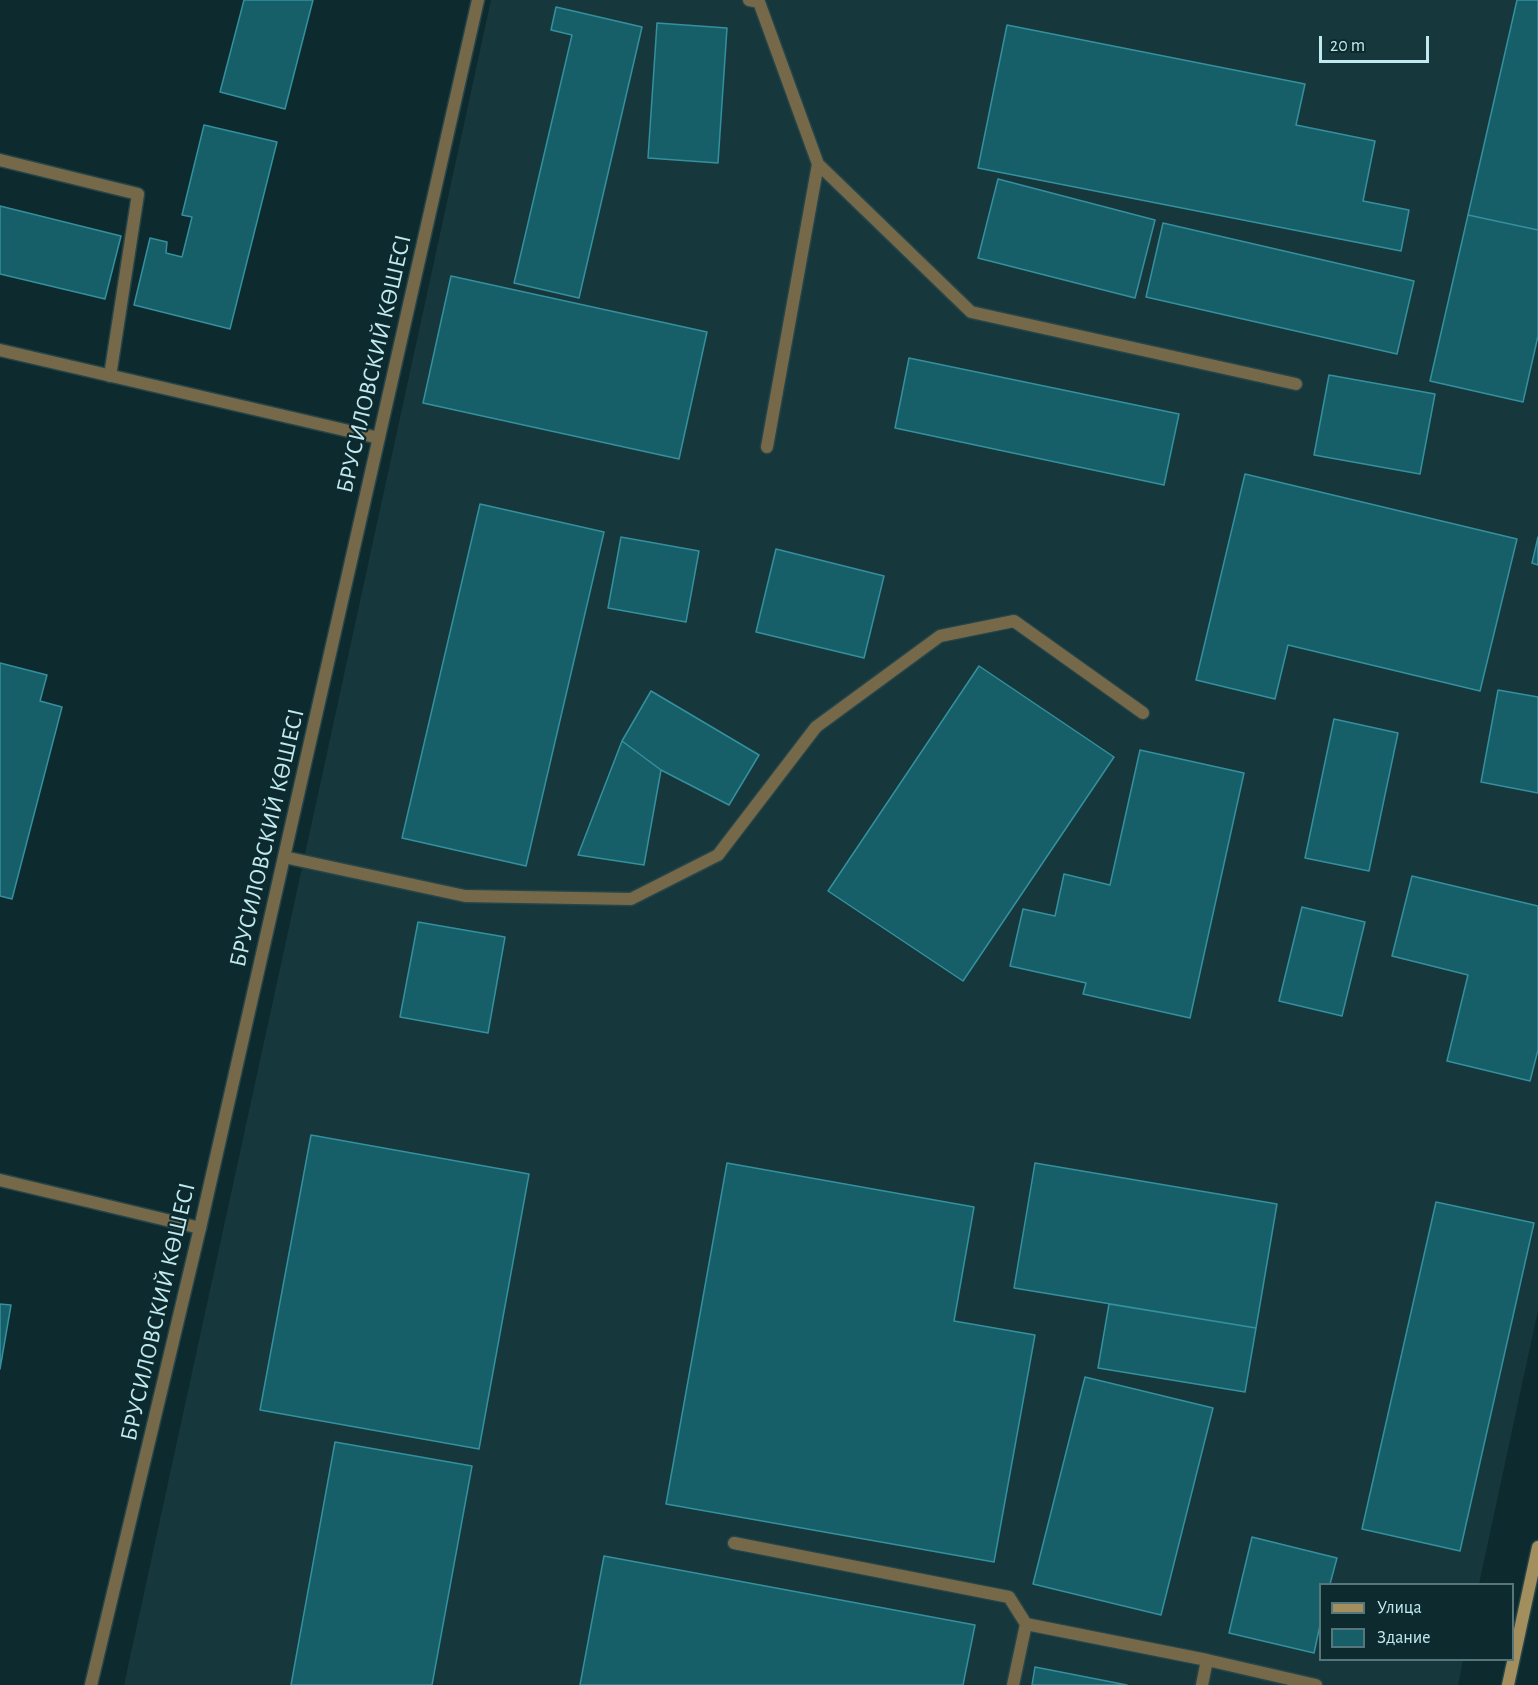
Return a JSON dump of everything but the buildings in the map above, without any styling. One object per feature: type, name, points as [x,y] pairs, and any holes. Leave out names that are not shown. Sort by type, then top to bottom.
[{"type":"street","name":"БРУСИЛОВСКИЙ КӨШЕСІ","points":[[91,1685],[200,1228],[478,0]]},
{"type":"street","points":[[749,0],[759,2],[818,164],[971,312],[1296,384]]},
{"type":"street","points":[[0,160],[138,194],[110,376]]},
{"type":"street","points":[[767,447],[818,164]]},
{"type":"street","points":[[0,350],[379,438]]},
{"type":"street","points":[[284,857],[465,896],[630,899],[718,855],[816,727],[940,636],[1014,621],[1143,713]]},
{"type":"street","points":[[0,1180],[200,1228]]},
{"type":"street","points":[[734,1543],[1009,1597],[1026,1624],[1014,1685]]},
{"type":"street","points":[[1514,1657],[1538,1547]]},
{"type":"street","points":[[1026,1624],[1207,1660],[1316,1685]]},
{"type":"street","points":[[1202,1685],[1207,1660]]},
{"type":"street","points":[[1508,1685],[1513,1661]]},
{"type":"shaded area","points":[[491,0],[1538,0],[1538,1310],[1479,1583],[1319,1583],[1319,1661],[1463,1661],[1458,1685],[124,1685]]}]
